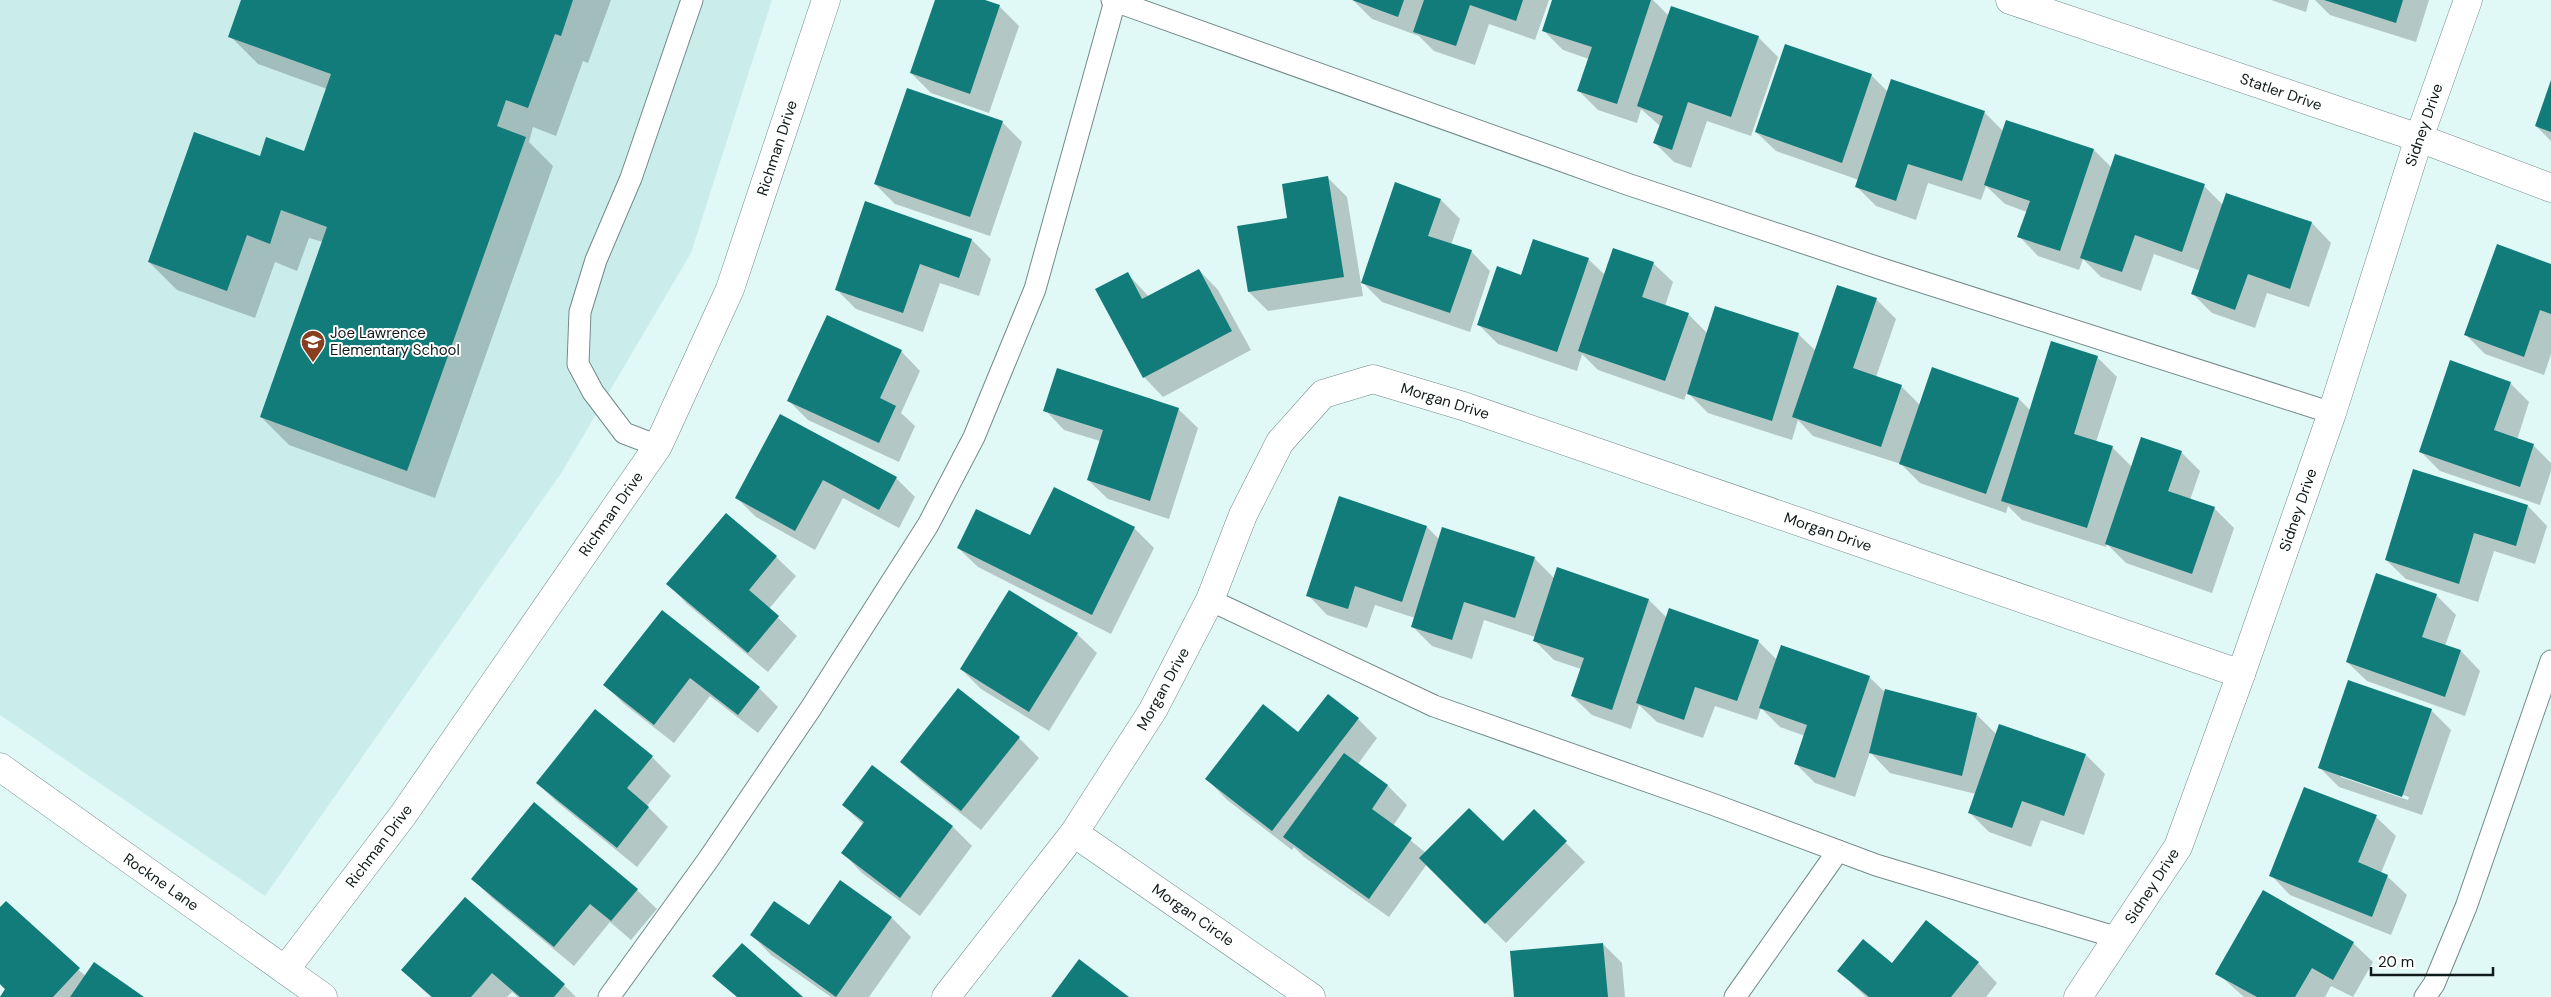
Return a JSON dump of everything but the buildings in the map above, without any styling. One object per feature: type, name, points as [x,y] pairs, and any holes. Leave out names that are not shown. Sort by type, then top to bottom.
[{"type":"street","name":"Richman Drive","points":[[285,970],[403,815],[658,446],[730,290],[826,0]]},
{"type":"street","name":"Statler Drive","points":[[2010,0],[2419,138],[2551,188]]},
{"type":"street","name":"Sidney Drive","points":[[2078,997],[2178,847],[2241,674],[2332,413],[2419,138],[2468,0]]},
{"type":"street","name":"Morgan Drive","points":[[946,997],[1074,833],[1153,710],[1210,600],[1243,515],[1280,442],[1324,394],[1372,379],[1463,406],[2241,674]]},
{"type":"street","name":"Rockne Lane","points":[[0,767],[323,997]]},
{"type":"street","name":"Morgan Circle","points":[[1074,833],[1311,997]]},
{"type":"lane","points":[[658,446],[624,433],[593,392],[578,364],[580,312],[596,260],[631,178],[692,0]]},
{"type":"lane","points":[[608,997],[708,860],[811,708],[928,525],[974,437],[1035,289],[1114,1],[1627,184],[1885,270],[2332,413]]},
{"type":"lane","points":[[1210,600],[1434,706],[1876,865],[2118,938]]},
{"type":"lane","points":[[2425,997],[2434,984],[2466,907],[2551,661]]},
{"type":"lane","points":[[1735,997],[1838,851]]},
{"type":"shaded area","name":"Joe Lawrence Elementary School","points":[[0,0],[772,0],[691,253],[562,472],[265,896],[0,715]]},
{"type":"place","name":"Joe Lawrence Elementary School","points":[[313,363]]}]
